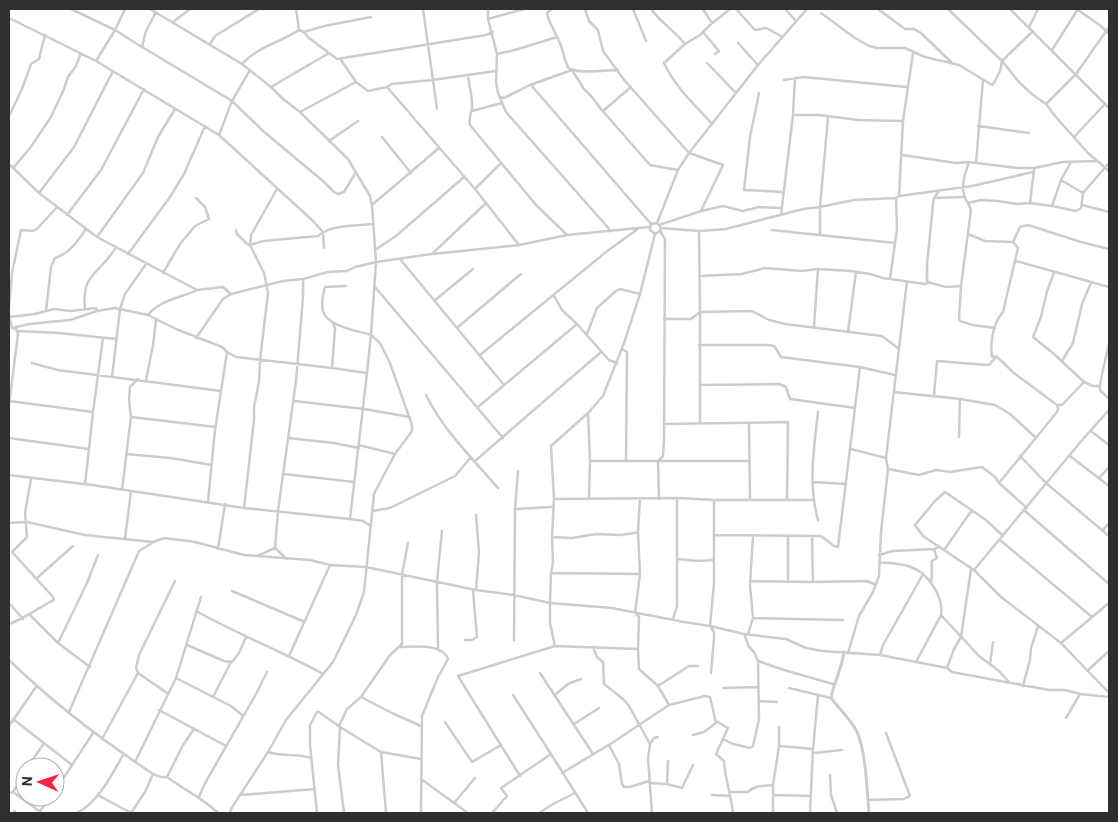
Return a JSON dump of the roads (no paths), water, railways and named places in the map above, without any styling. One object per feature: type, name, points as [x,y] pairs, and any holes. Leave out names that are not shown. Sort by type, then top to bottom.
[{"type":"street","points":[[71,9],[115,30],[232,100],[263,131],[334,192],[338,194],[344,192],[356,172]]},
{"type":"street","points":[[96,61],[125,9]]},
{"type":"street","points":[[150,9],[242,64],[271,87],[300,112],[348,159],[370,196],[374,224],[375,287],[364,409],[350,519]]},
{"type":"street","points":[[173,22],[190,9]]},
{"type":"street","points":[[210,44],[215,36],[259,9]]},
{"type":"street","points":[[296,9],[299,30]]},
{"type":"street","points":[[424,9],[437,109]]},
{"type":"street","points":[[488,9],[488,19],[497,54],[498,93],[506,112],[611,230]]},
{"type":"street","points":[[488,19],[524,9]]},
{"type":"street","points":[[550,9],[547,13],[548,18],[568,67],[584,89],[650,165],[678,170]]},
{"type":"street","points":[[585,9],[589,20],[598,30],[603,51],[631,87],[689,153],[723,165],[701,211]]},
{"type":"street","points":[[634,9],[646,41]]},
{"type":"street","points":[[651,9],[657,17],[676,32],[685,44]]},
{"type":"street","points":[[703,9],[712,23]]},
{"type":"street","points":[[712,124],[681,90],[664,64],[685,44],[703,32],[730,9]]},
{"type":"street","points":[[736,9],[755,30],[766,28],[783,36]]},
{"type":"street","points":[[785,9],[796,21]]},
{"type":"street","points":[[555,646],[550,623],[551,573],[554,562],[552,507],[554,499],[551,446],[588,413],[603,396],[622,349],[640,294],[654,234],[659,226],[678,170],[689,153],[758,65],[807,9]]},
{"type":"street","points":[[878,9],[905,29],[914,29],[921,33],[953,64]]},
{"type":"street","points":[[948,9],[1002,61],[1019,82],[1046,104],[1074,138],[1109,171]]},
{"type":"street","points":[[1010,9],[1109,108]]},
{"type":"street","points":[[1029,26],[1038,9]]},
{"type":"street","points":[[1052,50],[1078,9],[1109,34]]},
{"type":"street","points":[[142,47],[146,31],[156,12]]},
{"type":"street","points":[[821,13],[869,46],[877,48],[905,48],[913,53],[959,65],[992,85],[1000,71],[1002,61],[1032,31]]},
{"type":"street","points":[[304,32],[371,17]]},
{"type":"street","points":[[9,18],[96,61],[219,135],[277,189],[293,201],[323,232],[324,248]]},
{"type":"street","points":[[1046,104],[1076,74],[1109,27]]},
{"type":"street","points":[[242,64],[270,44],[299,30],[304,32],[336,59],[341,60],[486,35],[492,32]]},
{"type":"street","points":[[703,32],[719,51],[715,54]]},
{"type":"street","points":[[9,116],[32,64],[39,59],[45,35]]},
{"type":"street","points":[[497,54],[557,37]]},
{"type":"street","points":[[738,43],[758,65]]},
{"type":"street","points":[[14,168],[30,148],[50,117],[81,53]]},
{"type":"street","points":[[271,87],[329,53]]},
{"type":"street","points":[[890,279],[895,243],[897,197],[907,87],[913,53]]},
{"type":"street","points":[[341,60],[356,82],[368,91],[392,84],[496,71]]},
{"type":"street","points":[[706,63],[736,93]]},
{"type":"street","points":[[219,135],[232,100],[250,70]]},
{"type":"street","points":[[501,97],[504,98],[530,85],[572,70],[618,70]]},
{"type":"street","points":[[39,193],[74,147],[113,71]]},
{"type":"street","points":[[468,75],[472,111],[469,119],[470,125],[536,205],[567,235]]},
{"type":"street","points":[[784,80],[803,77],[907,87]]},
{"type":"street","points":[[781,215],[793,114],[795,78]]},
{"type":"street","points":[[976,164],[983,80]]},
{"type":"street","points":[[300,112],[356,82]]},
{"type":"street","points":[[530,85],[650,226],[650,230],[654,234]]},
{"type":"street","points":[[387,87],[475,189],[519,245]]},
{"type":"street","points":[[603,111],[631,87]]},
{"type":"street","points":[[67,215],[101,170],[144,89]]},
{"type":"street","points":[[758,93],[750,137],[744,190],[783,192]]},
{"type":"street","points":[[472,111],[502,103]]},
{"type":"street","points":[[1074,138],[1105,104]]},
{"type":"street","points":[[97,237],[143,173],[158,138],[175,108]]},
{"type":"street","points":[[793,114],[858,120],[904,121]]},
{"type":"street","points":[[820,235],[820,207],[828,117]]},
{"type":"street","points":[[329,141],[358,121]]},
{"type":"street","points":[[128,254],[170,197],[184,174],[205,126]]},
{"type":"street","points":[[978,126],[1029,132]]},
{"type":"street","points":[[382,137],[411,173]]},
{"type":"street","points":[[372,205],[439,148]]},
{"type":"street","points":[[902,155],[956,163],[969,162],[1034,170]]},
{"type":"street","points":[[196,338],[223,299],[231,294],[328,272],[347,271],[376,262],[519,245],[567,235],[650,226],[700,231],[726,229],[803,208],[972,186],[1071,162],[1097,160]]},
{"type":"street","points":[[969,162],[963,186],[963,197],[971,210],[961,286],[960,321],[995,328]]},
{"type":"street","points":[[1052,206],[1061,180],[1071,162]]},
{"type":"street","points":[[475,189],[501,163]]},
{"type":"street","points":[[968,203],[982,200],[1017,204],[1030,203],[1076,211],[1081,208],[1083,193],[1109,163]]},
{"type":"street","points":[[9,164],[39,193],[97,237],[197,290]]},
{"type":"street","points":[[1030,203],[1034,170]]},
{"type":"street","points":[[375,250],[396,236],[464,177]]},
{"type":"street","points":[[1061,180],[1083,193]]},
{"type":"street","points":[[244,508],[268,293],[268,285],[262,267],[250,245],[251,236],[277,189]]},
{"type":"street","points":[[927,282],[934,198],[939,190]]},
{"type":"street","points":[[934,198],[963,197]]},
{"type":"street","points":[[163,273],[185,238],[198,223],[209,219],[205,207],[196,198]]},
{"type":"street","points":[[432,254],[486,203]]},
{"type":"street","points":[[1082,204],[1109,212]]},
{"type":"street","points":[[659,226],[701,211],[723,206],[743,210],[759,206],[782,208]]},
{"type":"street","points":[[9,308],[12,272],[21,230],[33,231],[37,229],[57,207]]},
{"type":"street","points":[[236,230],[237,234],[250,245],[263,241],[318,236],[323,232],[340,227],[374,224]]},
{"type":"street","points":[[1013,242],[1020,227],[1028,225],[1109,249]]},
{"type":"street","points":[[659,226],[665,239],[664,424],[663,456],[658,461],[659,499]]},
{"type":"street","points":[[480,355],[606,252],[639,228]]},
{"type":"street","points":[[46,311],[51,267],[55,258],[70,250],[86,229]]},
{"type":"street","points":[[772,230],[895,243]]},
{"type":"street","points":[[700,231],[700,424]]},
{"type":"street","points":[[968,234],[985,241],[1013,242],[1018,248],[1003,312],[993,332],[992,357],[996,356],[1014,373],[1057,405],[1062,405],[1084,382]]},
{"type":"street","points":[[85,309],[84,293],[86,284],[110,258],[116,247]]},
{"type":"street","points":[[400,259],[505,385]]},
{"type":"street","points":[[1016,262],[1109,288]]},
{"type":"street","points":[[112,377],[120,309],[124,294],[146,264]]},
{"type":"street","points":[[701,276],[742,274],[765,268],[802,271],[818,269],[856,272],[925,284],[927,282],[946,287],[961,286]]},
{"type":"street","points":[[434,301],[473,269]]},
{"type":"street","points":[[814,327],[818,269]]},
{"type":"street","points":[[848,332],[856,272]]},
{"type":"street","points":[[1054,273],[1033,338],[1062,361],[1084,382],[1093,386],[1099,386]]},
{"type":"street","points":[[458,328],[521,274]]},
{"type":"street","points":[[275,548],[278,511],[294,401],[303,279]]},
{"type":"street","points":[[831,698],[833,684],[859,616],[879,576],[879,555],[888,469],[886,458],[907,281]]},
{"type":"street","points":[[1062,361],[1073,343],[1081,307],[1091,283]]},
{"type":"street","points":[[230,813],[286,720],[333,662],[356,615],[364,592],[374,494],[395,454],[412,431],[410,417],[390,362],[380,343],[371,335],[333,323],[324,316],[322,310],[325,287],[346,286]]},
{"type":"street","points":[[148,315],[158,306],[197,290],[223,287],[231,294]]},
{"type":"street","points":[[375,287],[503,438]]},
{"type":"street","points":[[586,335],[597,308],[616,291],[620,289],[640,294]]},
{"type":"street","points":[[554,296],[562,310],[577,324],[610,362],[617,363]]},
{"type":"street","points":[[97,310],[96,308],[70,311],[54,309],[9,317],[12,328],[17,331],[116,339]]},
{"type":"street","points":[[12,328],[28,324],[70,320],[97,310],[120,309],[148,315],[196,338],[222,347],[236,357],[367,373]]},
{"type":"street","points":[[664,319],[691,319],[700,313],[752,311],[769,320],[882,336],[899,349]]},
{"type":"street","points":[[146,380],[156,319]]},
{"type":"street","points":[[332,368],[335,328],[333,323]]},
{"type":"street","points":[[478,407],[577,324]]},
{"type":"street","points":[[9,405],[17,331]]},
{"type":"street","points":[[85,484],[103,338]]},
{"type":"street","points":[[1109,342],[1099,386],[1109,399]]},
{"type":"street","points":[[699,345],[770,345],[775,347],[781,357],[860,367],[895,374]]},
{"type":"street","points":[[622,349],[627,352],[626,461]]},
{"type":"street","points":[[208,502],[211,465],[227,352]]},
{"type":"street","points":[[475,461],[601,352]]},
{"type":"street","points":[[932,396],[934,395],[936,384],[937,361],[988,365],[996,356]]},
{"type":"street","points":[[32,363],[58,370],[221,391]]},
{"type":"street","points":[[714,535],[822,536],[838,547],[860,367]]},
{"type":"street","points":[[122,490],[131,417],[130,387],[138,379]]},
{"type":"street","points":[[701,385],[778,384],[786,387],[790,399],[855,408]]},
{"type":"street","points":[[894,392],[960,399],[1001,408],[1035,437]]},
{"type":"street","points":[[426,395],[435,412],[498,488]]},
{"type":"street","points":[[960,399],[960,436]]},
{"type":"street","points":[[9,401],[93,412]]},
{"type":"street","points":[[294,401],[364,409],[410,417]]},
{"type":"street","points":[[999,483],[1057,412],[1057,405]]},
{"type":"street","points":[[947,668],[961,637],[972,570],[1026,510],[1109,410]]},
{"type":"street","points":[[818,412],[812,462],[814,500],[818,520]]},
{"type":"street","points":[[588,413],[589,498]]},
{"type":"street","points":[[131,417],[216,427]]},
{"type":"street","points":[[664,424],[788,422],[787,499]]},
{"type":"street","points":[[749,423],[750,499]]},
{"type":"street","points":[[1091,431],[1109,445]]},
{"type":"street","points":[[9,438],[89,449]]},
{"type":"street","points":[[288,438],[359,446],[395,454]]},
{"type":"street","points":[[851,449],[886,458]]},
{"type":"street","points":[[126,454],[171,458],[211,465]]},
{"type":"street","points":[[1020,456],[1046,484],[1109,536]]},
{"type":"street","points":[[1070,456],[1109,486]]},
{"type":"street","points":[[373,511],[390,508],[455,476],[471,457]]},
{"type":"street","points":[[590,461],[750,461]]},
{"type":"street","points":[[1099,478],[1109,466]]},
{"type":"street","points":[[888,469],[919,475],[936,470],[950,472],[982,467],[995,477],[1026,510],[1109,584]]},
{"type":"street","points":[[514,640],[515,508],[518,471]]},
{"type":"street","points":[[284,474],[354,482]]},
{"type":"street","points":[[9,475],[85,484],[244,508],[350,519],[363,521],[372,526]]},
{"type":"street","points":[[9,624],[23,619],[28,613],[54,600],[54,597],[37,578],[10,553],[27,537],[25,514],[31,478]]},
{"type":"street","points":[[813,482],[846,484]]},
{"type":"street","points":[[125,538],[131,492]]},
{"type":"street","points":[[1003,536],[986,520],[946,492],[924,513],[916,523],[915,528],[923,536],[972,570],[1001,597],[1061,643],[1109,695]]},
{"type":"street","points":[[640,498],[638,532],[640,574],[635,613],[639,617],[639,669],[658,686],[669,705]]},
{"type":"street","points":[[673,619],[676,606],[677,498]]},
{"type":"street","points":[[554,499],[814,500]]},
{"type":"street","points":[[711,673],[714,638],[714,632],[710,626],[714,560],[714,500]]},
{"type":"street","points":[[218,549],[225,504]]},
{"type":"street","points":[[515,508],[552,507]]},
{"type":"street","points":[[944,550],[972,510]]},
{"type":"street","points":[[466,640],[472,640],[477,637],[474,590],[480,552],[476,515]]},
{"type":"street","points":[[9,523],[27,522],[85,535],[153,542]]},
{"type":"street","points":[[1103,530],[1109,522]]},
{"type":"street","points":[[438,648],[437,581],[442,531]]},
{"type":"street","points":[[552,536],[572,538],[596,534],[620,535],[638,532]]},
{"type":"street","points":[[723,739],[747,748],[753,746],[759,720],[758,661],[754,652],[749,647],[746,634],[753,618],[750,581],[753,536]]},
{"type":"street","points":[[812,536],[813,582]]},
{"type":"street","points":[[788,537],[788,582]]},
{"type":"street","points":[[69,712],[140,550],[153,542],[165,538],[195,542],[218,549],[255,556],[310,560],[330,565],[366,567],[474,590],[514,595],[550,603],[612,608],[746,634],[786,639],[806,648],[822,652],[880,655],[1023,686],[1049,690],[1065,690],[1080,694],[1109,695]]},
{"type":"street","points":[[1000,540],[1092,617]]},
{"type":"street","points":[[344,813],[338,759],[340,726],[347,709],[361,696],[390,656],[399,647],[403,639],[402,574],[408,543]]},
{"type":"street","points":[[37,578],[73,546]]},
{"type":"street","points":[[879,555],[893,551],[934,549],[939,546]]},
{"type":"street","points":[[255,556],[275,548]]},
{"type":"street","points":[[275,548],[288,559]]},
{"type":"street","points":[[931,582],[933,575],[931,570],[932,560],[937,558],[934,549]]},
{"type":"street","points":[[58,643],[87,584],[98,555]]},
{"type":"street","points":[[677,559],[714,560]]},
{"type":"street","points":[[879,563],[911,567],[931,582],[940,600],[941,615],[916,662]]},
{"type":"street","points":[[289,656],[330,565]]},
{"type":"street","points":[[551,573],[640,574]]},
{"type":"street","points":[[880,655],[883,645],[922,576]]},
{"type":"street","points":[[168,694],[138,673],[136,668],[139,655],[175,581]]},
{"type":"street","points":[[750,581],[867,581],[876,585]]},
{"type":"street","points":[[232,591],[305,622]]},
{"type":"street","points":[[135,762],[176,678],[201,597]]},
{"type":"street","points":[[9,603],[23,619]]},
{"type":"street","points":[[1061,643],[1109,603]]},
{"type":"street","points":[[196,611],[323,674]]},
{"type":"street","points":[[28,613],[58,643],[90,667]]},
{"type":"street","points":[[941,615],[961,637],[1010,683]]},
{"type":"street","points":[[753,618],[843,620]]},
{"type":"street","points":[[1023,686],[1038,626]]},
{"type":"street","points":[[1035,632],[1042,630]]},
{"type":"street","points":[[214,696],[246,637]]},
{"type":"street","points":[[990,665],[993,642]]},
{"type":"street","points":[[187,645],[224,661],[232,662]]},
{"type":"street","points":[[520,776],[458,676],[555,646],[638,649]]},
{"type":"street","points":[[399,647],[438,648],[446,655],[448,661],[438,677],[422,716],[422,813]]},
{"type":"street","points":[[593,647],[597,657],[603,662],[604,684],[623,698],[630,706],[650,744]]},
{"type":"street","points":[[1087,671],[1109,652]]},
{"type":"street","points":[[9,660],[36,687],[102,739],[153,774],[167,777],[179,787],[199,797],[217,813]]},
{"type":"street","points":[[758,661],[833,684]]},
{"type":"street","points":[[658,686],[688,666],[698,666]]},
{"type":"street","points":[[199,797],[267,672]]},
{"type":"street","points":[[102,739],[138,673]]},
{"type":"street","points":[[540,673],[592,754]]},
{"type":"street","points":[[176,678],[214,696],[243,716]]},
{"type":"street","points":[[554,695],[568,684],[581,679]]},
{"type":"street","points":[[723,688],[758,686]]},
{"type":"street","points":[[9,726],[36,687]]},
{"type":"street","points":[[789,688],[831,698],[857,731],[864,766],[869,813]]},
{"type":"street","points":[[810,813],[818,694]]},
{"type":"street","points":[[1066,718],[1080,694]]},
{"type":"street","points":[[514,695],[588,813]]},
{"type":"street","points":[[361,696],[392,713],[422,726]]},
{"type":"street","points":[[562,774],[669,705],[709,696],[712,699],[716,721]]},
{"type":"street","points":[[759,702],[777,702]]},
{"type":"street","points":[[574,724],[599,708]]},
{"type":"street","points":[[160,710],[226,746]]},
{"type":"street","points":[[317,813],[310,745],[310,724],[317,712],[328,717],[381,752],[421,759]]},
{"type":"street","points":[[14,719],[72,765]]},
{"type":"street","points":[[716,721],[728,727],[716,755],[724,761],[725,777],[730,792],[733,813]]},
{"type":"street","points":[[693,735],[704,732],[716,721]]},
{"type":"street","points":[[445,722],[472,762],[501,745]]},
{"type":"street","points":[[773,813],[773,785],[779,746],[779,727]]},
{"type":"street","points":[[167,777],[182,745],[194,729]]},
{"type":"street","points":[[65,775],[94,732]]},
{"type":"street","points":[[868,800],[904,799],[910,796],[886,733]]},
{"type":"street","points":[[652,813],[648,758],[650,744],[654,738],[658,737]]},
{"type":"street","points":[[35,757],[44,743]]},
{"type":"street","points":[[609,745],[619,764],[624,787],[649,782],[682,788],[693,765]]},
{"type":"street","points":[[779,746],[813,749]]},
{"type":"street","points":[[814,753],[842,750]]},
{"type":"street","points":[[268,752],[278,755],[312,758]]},
{"type":"street","points":[[381,752],[386,813]]},
{"type":"street","points":[[77,813],[87,807],[98,795],[109,780],[123,754]]},
{"type":"street","points":[[492,813],[507,796],[501,788],[551,754]]},
{"type":"street","points":[[666,784],[668,761]]},
{"type":"street","points":[[98,795],[131,813],[145,792],[153,774]]},
{"type":"street","points":[[830,775],[831,795],[837,813]]},
{"type":"street","points":[[454,803],[475,778]]},
{"type":"street","points":[[421,779],[468,813]]},
{"type":"street","points":[[730,792],[748,792],[758,786],[773,785]]},
{"type":"street","points":[[240,795],[315,789]]},
{"type":"street","points":[[11,792],[41,812]]},
{"type":"street","points":[[539,813],[575,793]]},
{"type":"street","points":[[712,795],[730,796]]},
{"type":"street","points":[[774,795],[810,796]]}]
